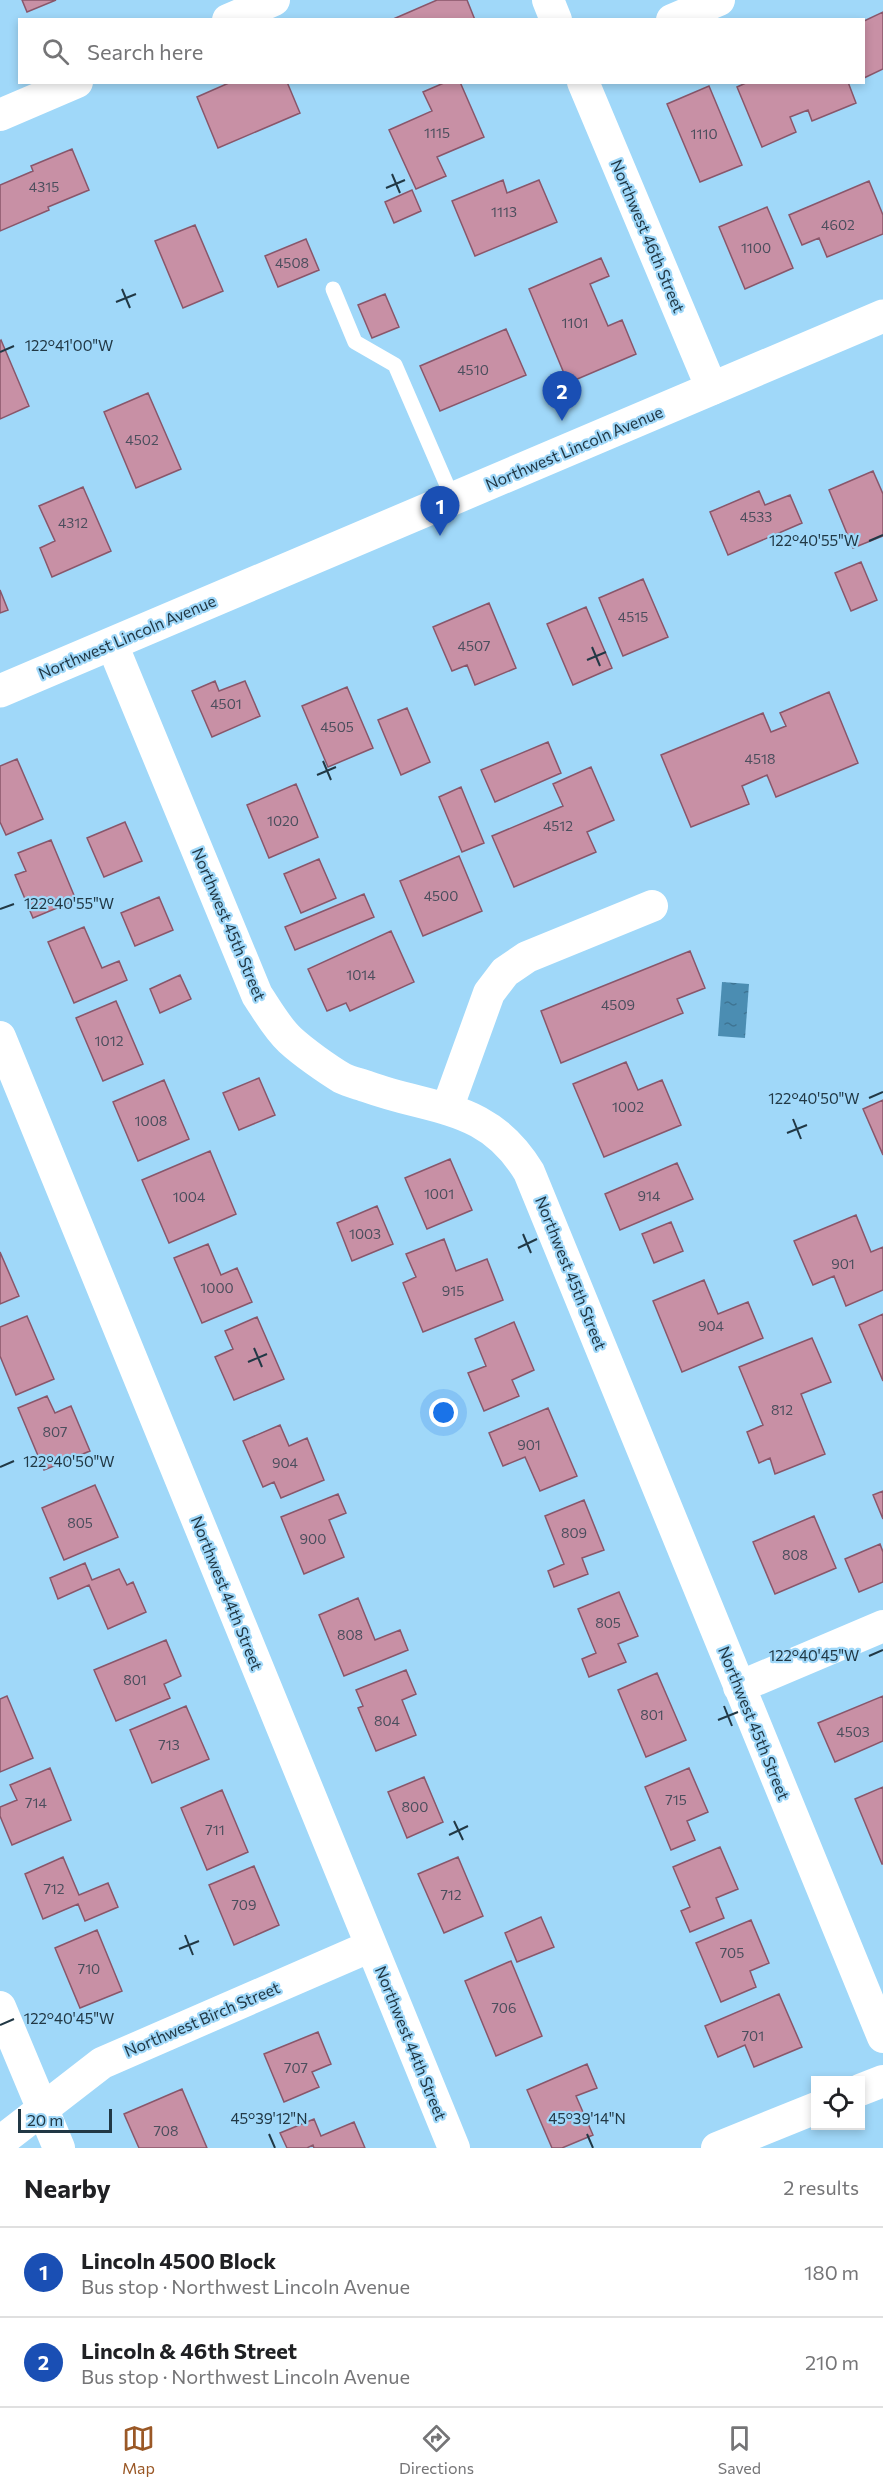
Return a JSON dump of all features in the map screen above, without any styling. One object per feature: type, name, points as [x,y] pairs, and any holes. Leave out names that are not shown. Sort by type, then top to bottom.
[{"type":"street","points":[[233,18],[274,0]]},
{"type":"street","points":[[548,0],[555,18]]},
{"type":"street","points":[[677,18],[718,0]]},
{"type":"street","points":[[0,115],[72,84]]},
{"type":"street","name":"Northwest 46th Street","points":[[584,84],[712,389]]},
{"type":"street","name":"Northwest Lincoln Avenue","points":[[0,691],[883,316]]},
{"type":"street","name":"Northwest 45th Street","points":[[112,644],[257,995],[289,1040],[343,1078],[393,1096],[447,1109],[483,1123],[503,1137],[520,1156],[530,1172],[883,2037]]},
{"type":"street","points":[[447,1109],[489,993],[505,972],[527,957],[652,906]]},
{"type":"street","name":"Northwest 44th Street","points":[[0,1038],[454,2148]]},
{"type":"street","points":[[739,1687],[883,1626]]},
{"type":"street","name":"Northwest Birch Street","points":[[0,2142],[102,2063],[371,1946]]},
{"type":"street","points":[[0,2007],[60,2148]]},
{"type":"street","points":[[865,2088],[883,2081]]},
{"type":"street","points":[[717,2148],[811,2110]]},
{"type":"lane","points":[[333,289],[355,342],[395,365],[453,499]]},
{"type":"water","points":[[722,982],[749,984],[745,1038],[718,1036]]},
{"type":"building","points":[[22,0],[56,0],[27,12]]},
{"type":"building","points":[[437,0],[467,0],[474,18],[396,18]]},
{"type":"building","points":[[883,12],[883,69],[865,78],[865,21]]},
{"type":"building","points":[[226,84],[288,84],[300,113],[218,148],[197,97]]},
{"type":"building","points":[[441,84],[461,84],[484,137],[437,157],[446,176],[416,189],[389,130],[432,111],[423,92]]},
{"type":"building","points":[[744,84],[849,84],[856,103],[812,121],[808,110],[790,117],[796,132],[762,147],[737,87]]},
{"type":"building","points":[[709,86],[742,165],[700,182],[667,104]]},
{"type":"building","points":[[72,149],[89,190],[0,231],[0,185],[33,171],[31,166]]},
{"type":"building","points":[[503,180],[507,193],[539,180],[557,222],[475,256],[452,201]]},
{"type":"building","points":[[869,181],[883,215],[883,234],[827,257],[819,238],[802,245],[789,215]]},
{"type":"building","points":[[412,190],[421,211],[394,223],[385,202]]},
{"type":"building","points":[[767,207],[793,268],[745,289],[719,227]]},
{"type":"building","points":[[195,225],[223,291],[183,308],[155,241]]},
{"type":"building","points":[[306,239],[319,270],[278,287],[265,256]]},
{"type":"building","points":[[601,258],[609,276],[590,284],[608,326],[622,320],[636,354],[568,383],[529,289]]},
{"type":"building","points":[[385,294],[399,327],[372,338],[358,305]]},
{"type":"building","points":[[506,329],[526,375],[440,411],[420,366]]},
{"type":"building","points":[[0,341],[29,406],[0,419]]},
{"type":"building","points":[[148,393],[181,469],[136,488],[104,412]]},
{"type":"building","points":[[873,471],[883,494],[883,536],[853,548],[829,490]]},
{"type":"building","points":[[83,487],[111,551],[52,577],[40,548],[55,541],[39,506]]},
{"type":"building","points":[[759,491],[765,505],[790,495],[802,523],[728,555],[710,512]]},
{"type":"building","points":[[861,562],[877,600],[851,611],[835,573]]},
{"type":"building","points":[[643,579],[668,637],[623,656],[599,598]]},
{"type":"building","points":[[0,590],[8,610],[0,613]]},
{"type":"building","points":[[489,603],[516,668],[475,685],[467,665],[452,671],[433,627]]},
{"type":"building","points":[[586,607],[612,668],[573,685],[547,624]]},
{"type":"building","points":[[215,681],[219,691],[245,681],[260,716],[212,737],[192,691]]},
{"type":"building","points":[[347,687],[373,748],[328,767],[302,706]]},
{"type":"building","points":[[829,692],[858,763],[776,797],[767,775],[742,786],[749,804],[691,827],[661,755],[763,713],[771,732],[786,726],[780,713]]},
{"type":"building","points":[[407,708],[430,762],[401,775],[378,720]]},
{"type":"building","points":[[548,742],[561,773],[495,802],[481,770]]},
{"type":"building","points":[[17,759],[43,819],[6,835],[0,822],[0,766]]},
{"type":"building","points":[[591,767],[614,820],[587,832],[596,852],[514,887],[492,836],[563,806],[553,784]]},
{"type":"building","points":[[296,784],[318,837],[269,858],[247,805]]},
{"type":"building","points":[[461,787],[484,843],[462,852],[439,797]]},
{"type":"building","points":[[125,822],[142,861],[104,877],[87,838]]},
{"type":"building","points":[[51,840],[76,900],[33,918],[15,875],[26,871],[18,853]]},
{"type":"building","points":[[459,856],[482,911],[423,936],[400,881]]},
{"type":"building","points":[[319,859],[336,898],[301,913],[284,874]]},
{"type":"building","points":[[364,894],[374,917],[295,950],[285,927]]},
{"type":"building","points":[[159,897],[173,930],[135,946],[121,913]]},
{"type":"building","points":[[84,927],[102,968],[119,961],[127,980],[74,1003],[48,942]]},
{"type":"building","points":[[391,931],[414,982],[350,1011],[346,1003],[327,1011],[308,969]]},
{"type":"building","points":[[690,951],[705,988],[677,999],[683,1013],[561,1063],[541,1011]]},
{"type":"building","points":[[180,975],[191,999],[160,1013],[150,989]]},
{"type":"building","points":[[116,1001],[143,1064],[103,1081],[76,1018]]},
{"type":"building","points":[[626,1062],[638,1090],[662,1080],[681,1125],[604,1157],[573,1084]]},
{"type":"building","points":[[259,1078],[275,1115],[239,1130],[223,1093]]},
{"type":"building","points":[[164,1080],[189,1139],[138,1161],[113,1102]]},
{"type":"building","points":[[883,1100],[883,1155],[863,1109]]},
{"type":"building","points":[[210,1151],[236,1214],[169,1243],[142,1180]]},
{"type":"building","points":[[450,1159],[472,1210],[427,1229],[405,1178]]},
{"type":"building","points":[[677,1163],[693,1199],[620,1230],[605,1194]]},
{"type":"building","points":[[377,1206],[393,1244],[352,1261],[337,1223]]},
{"type":"building","points":[[856,1215],[871,1252],[883,1247],[883,1290],[846,1306],[834,1276],[813,1285],[794,1241]]},
{"type":"building","points":[[671,1222],[683,1251],[654,1263],[642,1234]]},
{"type":"building","points":[[444,1239],[456,1271],[487,1259],[503,1300],[423,1332],[403,1283],[416,1277],[406,1254]]},
{"type":"building","points":[[208,1244],[221,1275],[237,1268],[252,1302],[202,1323],[174,1258]]},
{"type":"building","points":[[0,1252],[19,1296],[0,1304]]},
{"type":"building","points":[[704,1280],[718,1314],[748,1302],[763,1338],[682,1372],[653,1301]]},
{"type":"building","points":[[883,1314],[883,1381],[859,1325]]},
{"type":"building","points":[[27,1316],[54,1379],[16,1395],[0,1356],[0,1327]]},
{"type":"building","points":[[257,1317],[284,1379],[234,1400],[215,1357],[233,1349],[225,1331]]},
{"type":"building","points":[[514,1322],[534,1370],[512,1380],[519,1396],[484,1411],[468,1373],[486,1366],[475,1339]]},
{"type":"building","points":[[812,1338],[831,1382],[801,1394],[825,1454],[775,1474],[770,1458],[759,1463],[747,1432],[763,1425],[739,1367]]},
{"type":"building","points":[[47,1396],[55,1413],[71,1406],[90,1451],[44,1470],[18,1408]]},
{"type":"building","points":[[548,1408],[577,1476],[540,1491],[525,1457],[503,1466],[489,1433]]},
{"type":"building","points":[[280,1425],[289,1446],[307,1438],[324,1480],[281,1498],[274,1482],[263,1487],[243,1441]]},
{"type":"building","points":[[95,1485],[118,1537],[64,1560],[42,1508]]},
{"type":"building","points":[[883,1491],[883,1519],[873,1495]]},
{"type":"building","points":[[338,1494],[346,1513],[329,1520],[344,1557],[304,1574],[281,1517]]},
{"type":"building","points":[[584,1500],[604,1550],[582,1558],[588,1574],[554,1587],[548,1571],[564,1564],[545,1516]]},
{"type":"building","points":[[814,1516],[836,1568],[775,1594],[753,1542]]},
{"type":"building","points":[[880,1544],[883,1552],[883,1582],[859,1592],[845,1559]]},
{"type":"building","points":[[85,1563],[92,1580],[119,1569],[127,1585],[133,1582],[146,1612],[108,1629],[89,1585],[58,1599],[50,1578]]},
{"type":"building","points":[[619,1592],[638,1636],[618,1644],[626,1662],[589,1677],[582,1659],[596,1653],[578,1609]]},
{"type":"building","points":[[358,1598],[375,1640],[400,1630],[408,1650],[344,1676],[319,1615]]},
{"type":"building","points":[[166,1640],[181,1676],[164,1684],[170,1698],[116,1721],[94,1670]]},
{"type":"building","points":[[406,1670],[416,1694],[402,1700],[416,1735],[376,1751],[358,1708],[363,1706],[356,1690]]},
{"type":"building","points":[[657,1673],[686,1740],[646,1757],[618,1690]]},
{"type":"building","points":[[7,1696],[33,1758],[0,1772],[0,1699]]},
{"type":"building","points":[[883,1696],[883,1741],[835,1762],[818,1723]]},
{"type":"building","points":[[186,1706],[209,1759],[152,1783],[130,1730]]},
{"type":"building","points":[[50,1768],[71,1820],[12,1845],[0,1816],[0,1807],[17,1800],[10,1785]]},
{"type":"building","points":[[689,1768],[708,1812],[687,1821],[695,1840],[671,1850],[645,1787]]},
{"type":"building","points":[[424,1777],[443,1822],[407,1838],[388,1792]]},
{"type":"building","points":[[883,1787],[883,1864],[882,1864],[855,1799]]},
{"type":"building","points":[[222,1790],[248,1852],[207,1870],[181,1808]]},
{"type":"building","points":[[720,1847],[738,1889],[716,1898],[724,1918],[690,1932],[681,1911],[690,1907],[673,1867]]},
{"type":"building","points":[[63,1857],[79,1895],[108,1883],[118,1907],[85,1921],[78,1904],[43,1919],[25,1874]]},
{"type":"building","points":[[458,1857],[483,1916],[444,1933],[418,1874]]},
{"type":"building","points":[[254,1866],[279,1925],[234,1945],[209,1885]]},
{"type":"building","points":[[541,1917],[554,1947],[517,1962],[505,1933]]},
{"type":"building","points":[[751,1920],[769,1963],[750,1971],[756,1987],[721,2002],[696,1943]]},
{"type":"building","points":[[97,1930],[122,1991],[80,2008],[55,1948]]},
{"type":"building","points":[[511,1961],[542,2036],[496,2056],[465,1981]]},
{"type":"building","points":[[779,1994],[802,2047],[754,2067],[745,2045],[718,2057],[705,2026]]},
{"type":"building","points":[[318,2032],[331,2064],[312,2072],[319,2087],[284,2102],[264,2054]]},
{"type":"building","points":[[587,2064],[597,2088],[576,2096],[593,2135],[562,2148],[552,2148],[527,2090]]},
{"type":"building","points":[[182,2089],[207,2148],[139,2148],[124,2114]]},
{"type":"building","points":[[314,2119],[321,2136],[354,2122],[365,2148],[314,2148],[313,2145],[307,2148],[287,2148],[280,2133]]},
{"type":"place","name":"Lincoln & 46th Street","points":[[562,421]]},
{"type":"place","name":"Lincoln 4500 Block","points":[[440,536]]}]
